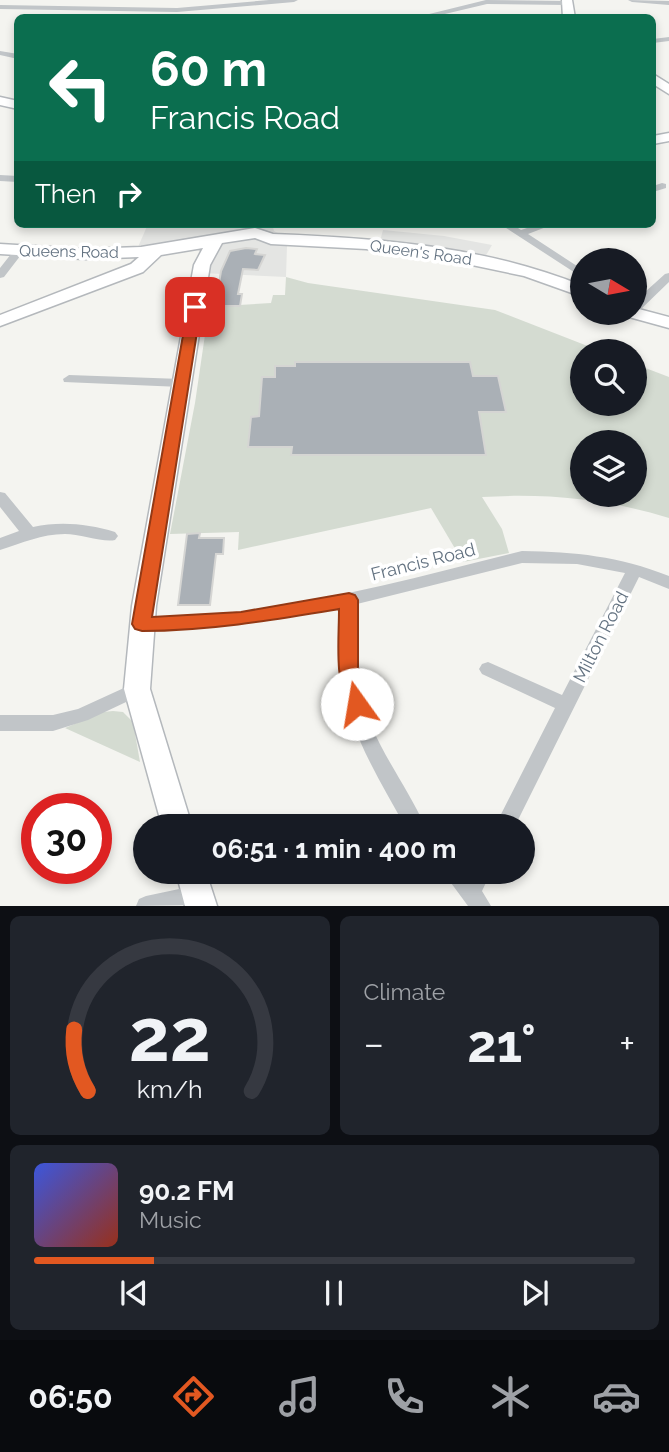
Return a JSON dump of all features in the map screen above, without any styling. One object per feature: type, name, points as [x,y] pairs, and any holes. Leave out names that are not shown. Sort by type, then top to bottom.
[{"type":"street","points":[[11,5],[149,10],[228,7],[294,0]]},
{"type":"street","points":[[632,0],[669,3]]},
{"type":"street","points":[[434,14],[487,2],[567,1]]},
{"type":"street","points":[[224,14],[228,7]]},
{"type":"street","points":[[513,228],[570,266]]},
{"type":"street","points":[[522,233],[537,228]]},
{"type":"street","points":[[0,321],[155,252],[185,248],[242,230]]},
{"type":"street","points":[[173,814],[137,689],[142,624],[202,265],[242,230]]},
{"type":"street","name":"Queen's Road","points":[[242,230],[271,239],[378,245],[469,258],[525,270],[570,287]]},
{"type":"street","points":[[185,248],[194,254],[202,265]]},
{"type":"street","name":"Queens Road","points":[[0,249],[137,260]]},
{"type":"street","points":[[0,275],[19,251]]},
{"type":"street","points":[[648,297],[669,276]]},
{"type":"street","points":[[648,315],[669,323]]},
{"type":"street","points":[[69,379],[181,383]]},
{"type":"street","points":[[0,497],[29,532]]},
{"type":"street","points":[[0,544],[29,532],[79,529],[110,536]]},
{"type":"street","name":"Francis Road","points":[[142,624],[192,624],[241,619],[349,600],[522,557],[577,558],[635,569],[669,583]]},
{"type":"street","name":"Milton Road","points":[[511,814],[635,569]]},
{"type":"street","points":[[349,600],[348,667],[361,722],[376,757],[408,814]]},
{"type":"street","points":[[488,669],[566,705]]},
{"type":"street","points":[[0,723],[52,723],[82,715],[137,689]]},
{"type":"street","points":[[463,884],[475,899]]},
{"type":"street","points":[[146,906],[197,891]]},
{"type":"shaded area","points":[[146,228],[273,228],[278,233],[272,245],[287,246],[286,277],[201,273],[203,256],[191,246],[138,247]]},
{"type":"shaded area","points":[[383,230],[444,236],[492,245],[485,257],[380,241]]},
{"type":"shaded area","points":[[286,277],[308,283],[495,310],[570,339],[570,416],[647,416],[647,369],[669,377],[669,518],[628,507],[647,507],[647,430],[570,430],[570,498],[482,497],[502,529],[509,553],[463,562],[431,508],[238,550],[239,532],[170,534],[195,403],[212,287],[219,285],[216,301],[223,306],[271,303],[273,295],[285,295]]},
{"type":"shaded area","points":[[103,712],[123,712],[133,722],[140,762],[65,728]]},
{"type":"building","points":[[257,249],[255,254],[265,255],[258,270],[243,269],[238,294],[242,294],[240,306],[223,306],[216,302],[221,271],[230,251]]},
{"type":"building","points":[[295,362],[470,362],[473,376],[498,376],[506,412],[479,412],[486,455],[291,455],[292,447],[248,447],[251,417],[259,416],[262,377],[275,377],[275,366],[295,366]]},
{"type":"building","points":[[200,533],[199,538],[224,538],[223,554],[216,554],[210,605],[178,605],[187,534]]},
{"type":"route","points":[[195,307],[142,624],[192,624],[241,619],[349,600],[351,612],[348,667],[357,704]]}]
